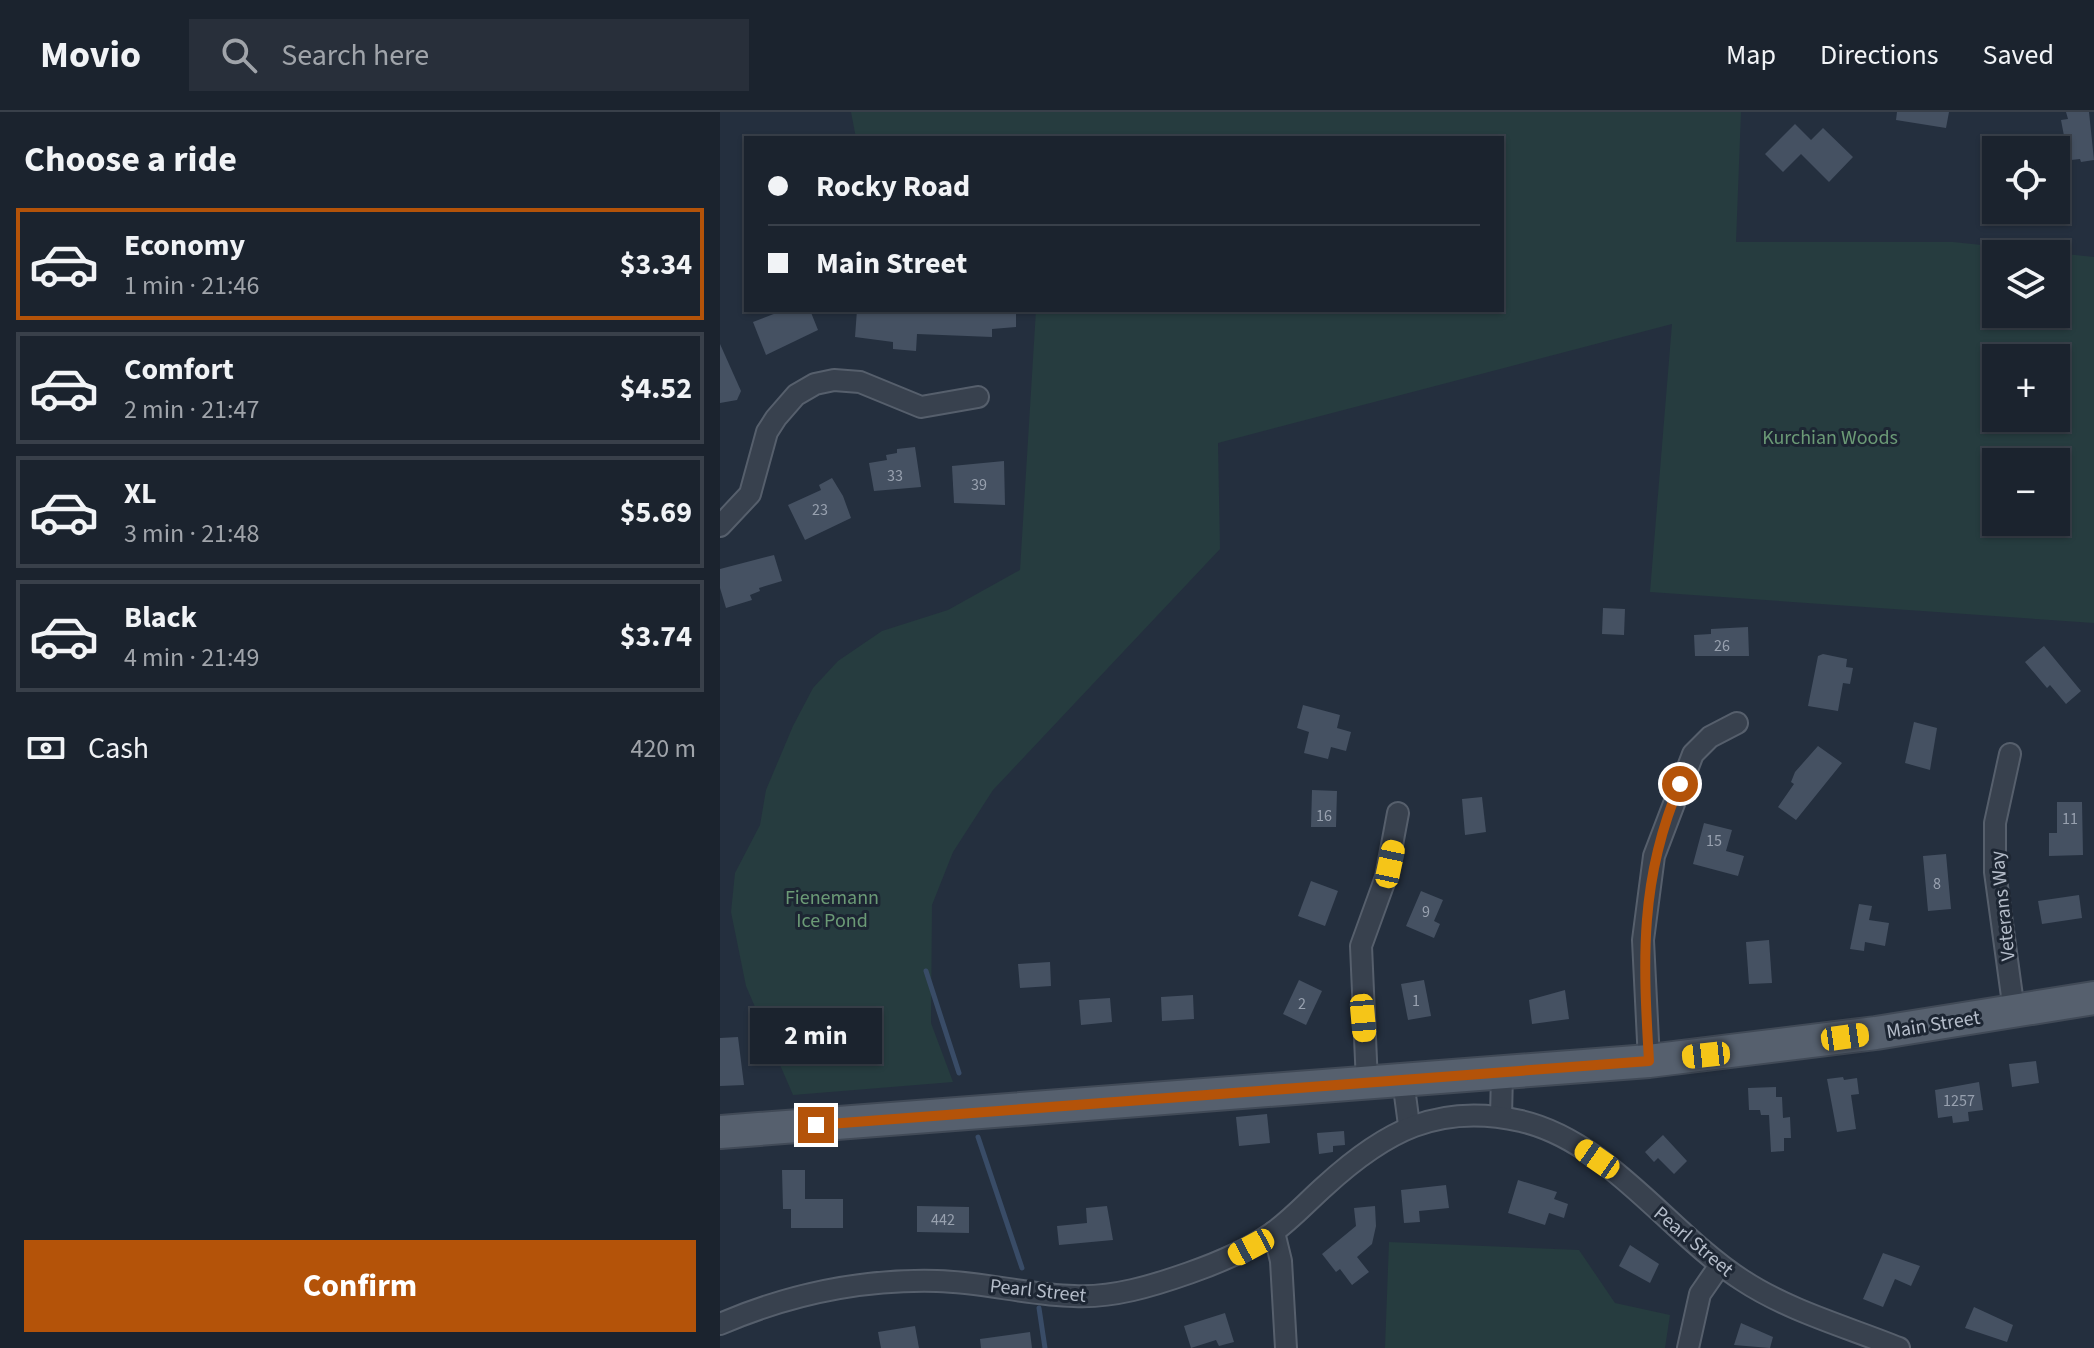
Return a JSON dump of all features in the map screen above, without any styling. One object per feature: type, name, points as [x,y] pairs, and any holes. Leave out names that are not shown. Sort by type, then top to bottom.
[{"type":"main road","name":"Main Street","points":[[720,1132],[1649,1061],[2094,998]]},
{"type":"street","points":[[720,526],[750,494],[767,432],[776,418],[807,388],[825,381],[851,380],[925,407],[978,397]]},
{"type":"street","points":[[1649,1061],[1643,940],[1654,856],[1693,754],[1710,737],[1737,723]]},
{"type":"street","name":"Veterans Way","points":[[2010,754],[1995,823],[1995,859],[2014,1011]]},
{"type":"street","points":[[1367,1083],[1361,946],[1386,877],[1398,813]]},
{"type":"street","points":[[1501,1117],[1502,1073]]},
{"type":"street","points":[[1403,1080],[1409,1125]]},
{"type":"street","name":"Pearl Street","points":[[720,1324],[803,1294],[869,1283],[940,1281],[1071,1296],[1116,1293],[1152,1285],[1222,1261],[1274,1232],[1338,1174],[1409,1125],[1455,1117],[1501,1117],[1542,1127],[1578,1145],[1720,1265],[1758,1289],[1899,1348]]},
{"type":"street","points":[[1274,1232],[1281,1261],[1286,1348]]},
{"type":"street","points":[[1688,1348],[1700,1294],[1720,1265]]},
{"type":"green space","name":"Kurchian Woods","points":[[851,112],[1741,112],[1736,242],[1953,242],[1982,245],[1982,328],[2070,328],[2070,254],[2094,257],[2094,623],[1650,592],[1672,324],[1218,443],[1220,549],[993,790],[953,852],[932,905],[931,1023],[953,1082],[793,1095],[746,986],[731,912],[735,873],[760,825],[766,790],[813,688],[838,661],[882,631],[948,610],[1020,570],[1036,312],[1504,312],[1504,136],[856,136]]},
{"type":"green space","points":[[1389,1242],[1579,1250],[1615,1303],[1670,1315],[1665,1348],[1385,1348]]},
{"type":"building","points":[[1897,112],[1949,112],[1946,128],[1896,120]]},
{"type":"building","points":[[2066,112],[2089,112],[2094,160],[2081,162],[2080,159],[2070,159],[2070,136],[2064,136],[2061,120],[2068,119]]},
{"type":"building","points":[[1795,124],[1811,140],[1823,128],[1853,157],[1829,182],[1801,154],[1783,172],[1765,154]]},
{"type":"building","points":[[779,312],[811,312],[818,330],[766,355],[753,322]]},
{"type":"building","points":[[857,312],[1016,313],[1016,327],[992,329],[992,337],[917,334],[916,351],[893,349],[893,342],[855,337]]},
{"type":"building","points":[[720,344],[741,391],[737,400],[720,403]]},
{"type":"building","points":[[915,447],[921,487],[874,491],[869,463],[887,460],[886,455],[897,453],[897,449]]},
{"type":"building","points":[[1004,461],[1005,505],[954,503],[952,466]]},
{"type":"building","points":[[832,478],[851,518],[805,540],[788,505],[821,490],[819,485]]},
{"type":"building","points":[[774,555],[782,581],[759,588],[760,591],[750,595],[752,600],[726,608],[720,588],[720,569]]},
{"type":"building","points":[[1603,608],[1625,609],[1624,635],[1602,634]]},
{"type":"building","points":[[1748,627],[1749,656],[1695,656],[1694,635],[1711,634],[1711,629]]},
{"type":"building","points":[[2044,646],[2081,691],[2066,704],[2050,685],[2047,688],[2025,662]]},
{"type":"building","points":[[1823,654],[1847,659],[1846,667],[1853,668],[1850,684],[1843,683],[1838,711],[1808,706],[1818,656]]},
{"type":"building","points":[[1303,705],[1340,715],[1337,728],[1351,732],[1346,751],[1331,747],[1328,759],[1304,753],[1309,732],[1297,728]]},
{"type":"building","points":[[1914,722],[1937,728],[1930,770],[1905,763]]},
{"type":"building","points":[[1818,746],[1842,763],[1796,820],[1778,807],[1794,784],[1791,782],[1795,772]]},
{"type":"building","points":[[1312,790],[1337,791],[1336,827],[1311,827]]},
{"type":"building","points":[[1482,797],[1486,832],[1465,835],[1462,799]]},
{"type":"building","points":[[2057,802],[2082,802],[2083,855],[2049,856],[2049,833],[2057,833]]},
{"type":"building","points":[[1704,823],[1732,830],[1726,851],[1744,856],[1738,876],[1693,864]]},
{"type":"building","points":[[1946,854],[1951,909],[1928,911],[1923,856]]},
{"type":"building","points":[[1311,881],[1338,891],[1325,926],[1298,916]]},
{"type":"building","points":[[1421,891],[1443,900],[1434,921],[1440,924],[1434,938],[1406,926]]},
{"type":"building","points":[[2079,895],[2082,918],[2042,924],[2038,901]]},
{"type":"building","points":[[1859,904],[1872,906],[1869,920],[1889,923],[1885,946],[1865,942],[1864,951],[1850,949]]},
{"type":"building","points":[[1769,940],[1772,983],[1749,984],[1746,942]]},
{"type":"building","points":[[1050,962],[1051,986],[1020,988],[1018,964]]},
{"type":"building","points":[[1299,980],[1322,991],[1306,1025],[1283,1014]]},
{"type":"building","points":[[1424,980],[1431,1016],[1408,1020],[1401,984]]},
{"type":"building","points":[[1565,990],[1569,1019],[1532,1024],[1529,1000]]},
{"type":"building","points":[[1193,995],[1194,1019],[1162,1021],[1161,997]]},
{"type":"building","points":[[1110,998],[1112,1022],[1081,1025],[1079,1000]]},
{"type":"building","points":[[738,1037],[744,1085],[720,1086],[720,1038]]},
{"type":"building","points":[[2036,1061],[2039,1083],[2012,1087],[2009,1064]]},
{"type":"building","points":[[1843,1077],[1844,1080],[1857,1078],[1859,1094],[1851,1095],[1856,1129],[1837,1132],[1827,1079]]},
{"type":"building","points":[[1979,1082],[1983,1110],[1968,1112],[1969,1121],[1953,1123],[1952,1116],[1938,1118],[1935,1090]]},
{"type":"building","points":[[1776,1087],[1776,1097],[1782,1097],[1783,1118],[1790,1117],[1791,1138],[1784,1138],[1784,1151],[1771,1152],[1769,1115],[1761,1115],[1760,1110],[1749,1110],[1748,1088]]},
{"type":"building","points":[[1267,1114],[1270,1143],[1239,1146],[1236,1117]]},
{"type":"building","points":[[1344,1131],[1345,1145],[1333,1146],[1333,1152],[1319,1154],[1317,1133]]},
{"type":"building","points":[[1663,1135],[1687,1161],[1674,1174],[1658,1158],[1654,1162],[1645,1152]]},
{"type":"building","points":[[782,1170],[805,1170],[805,1199],[843,1199],[843,1228],[791,1228],[791,1209],[783,1209]]},
{"type":"building","points":[[1518,1180],[1557,1192],[1554,1199],[1568,1204],[1564,1218],[1549,1213],[1545,1225],[1508,1213]]},
{"type":"building","points":[[1446,1185],[1449,1208],[1419,1211],[1420,1222],[1404,1223],[1401,1190]]},
{"type":"building","points":[[917,1206],[969,1207],[969,1233],[917,1232]]},
{"type":"building","points":[[1107,1206],[1113,1240],[1059,1245],[1057,1226],[1087,1223],[1086,1208]]},
{"type":"building","points":[[1375,1206],[1376,1226],[1372,1244],[1357,1257],[1369,1272],[1352,1285],[1340,1269],[1336,1272],[1322,1254],[1356,1226],[1354,1208]]},
{"type":"building","points":[[1630,1245],[1659,1264],[1650,1283],[1619,1266]]},
{"type":"building","points":[[1883,1253],[1920,1266],[1911,1286],[1895,1279],[1883,1307],[1863,1299]]},
{"type":"building","points":[[1974,1307],[2013,1325],[2007,1342],[1965,1328]]},
{"type":"building","points":[[1225,1313],[1234,1342],[1219,1346],[1216,1340],[1191,1348],[1184,1326]]},
{"type":"building","points":[[1741,1323],[1773,1337],[1770,1348],[1734,1345]]},
{"type":"building","points":[[915,1326],[919,1348],[881,1348],[878,1332]]},
{"type":"building","points":[[1030,1332],[1032,1348],[981,1348],[980,1339]]},
{"type":"waterway","points":[[926,971],[959,1073]]},
{"type":"waterway","points":[[978,1137],[1022,1268]]},
{"type":"waterway","points":[[1039,1308],[1045,1348]]},
{"type":"route","points":[[816,1125],[1649,1061],[1643,940],[1648,884],[1661,830],[1680,784]]},
{"type":"park label","name":"Fienemann Ice Pond","points":[[832,908]]}]
